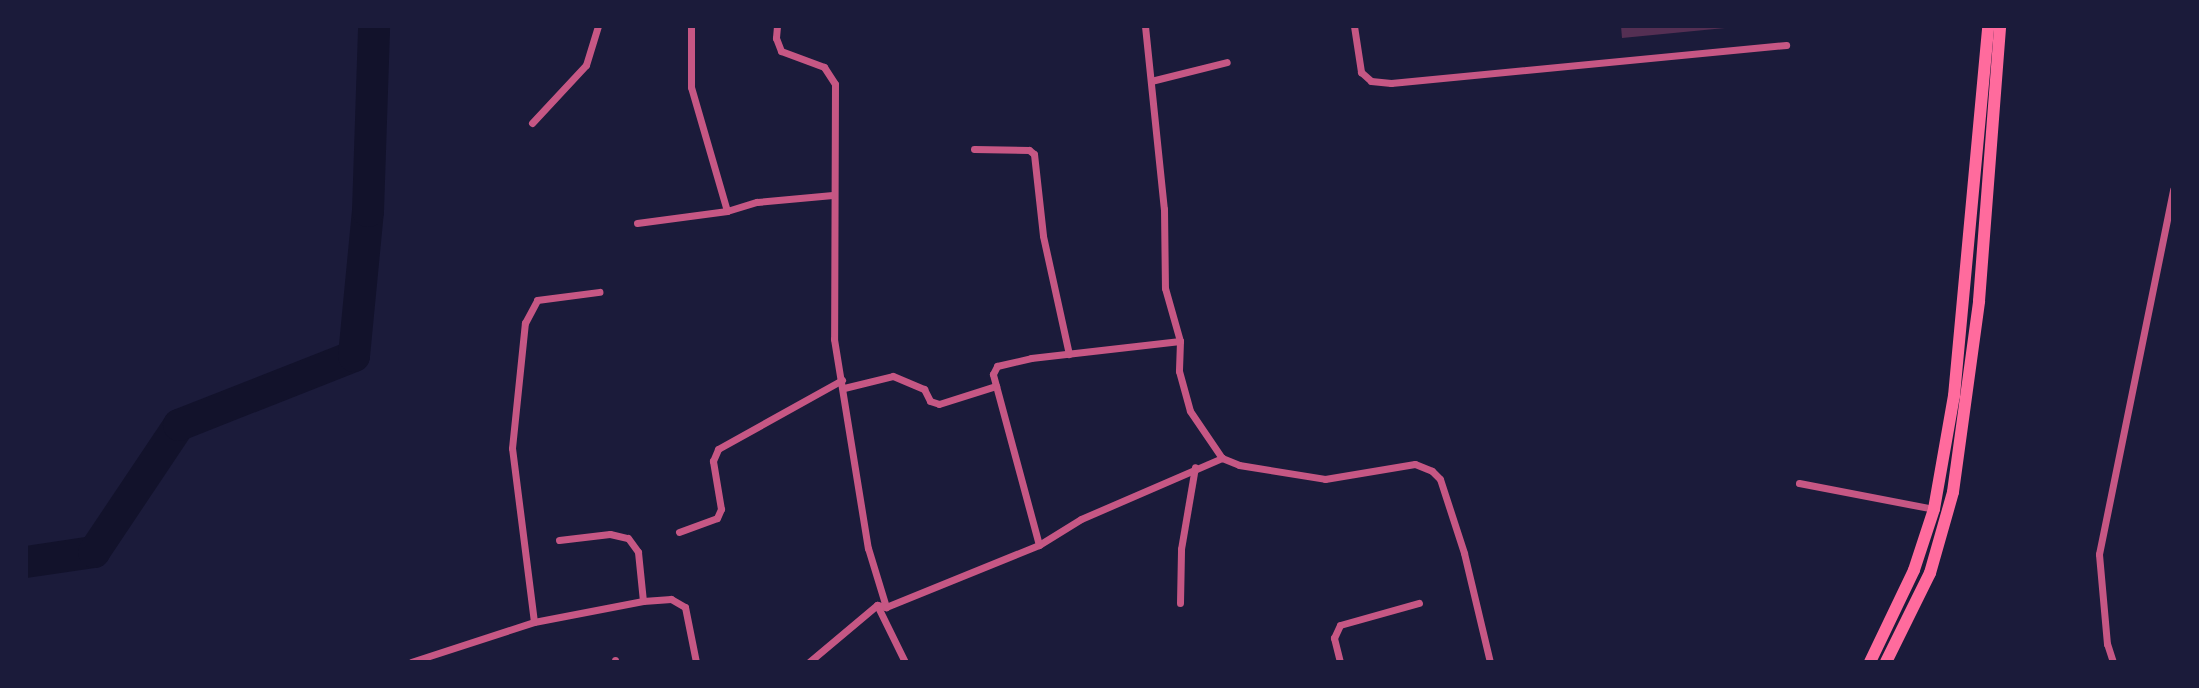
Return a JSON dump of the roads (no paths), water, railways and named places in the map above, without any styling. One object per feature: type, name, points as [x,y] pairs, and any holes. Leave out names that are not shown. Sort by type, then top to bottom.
[{"type":"highway","points":[[1870,662],[1914,570],[1934,509],[1954,396],[1988,26]]},
{"type":"highway","points":[[1886,662],[1930,573],[1953,492],[1979,301],[2000,26]]},
{"type":"street","points":[[532,123],[586,65],[598,26]]},
{"type":"street","points":[[691,26],[691,87],[727,211]]},
{"type":"street","points":[[777,26],[776,38],[781,51],[824,67],[835,84],[831,295],[868,548],[886,607]]},
{"type":"street","points":[[1145,26],[1164,209],[1165,288],[1180,341],[1179,371],[1190,411],[1222,458]]},
{"type":"street","points":[[1354,26],[1361,72],[1371,81],[1391,83],[1786,46]]},
{"type":"street","points":[[1151,81],[1227,62]]},
{"type":"street","points":[[974,149],[1029,150],[1034,155],[1043,236],[1069,354]]},
{"type":"street","points":[[2113,662],[2106,644],[2099,554],[2173,189]]},
{"type":"street","points":[[637,223],[727,211],[757,202],[833,195]]},
{"type":"street","points":[[534,622],[512,448],[525,323],[537,300],[599,292]]},
{"type":"street","points":[[1039,545],[992,372],[997,366],[1069,354],[1180,341]]},
{"type":"street","points":[[679,532],[717,518],[721,509],[713,461],[718,449],[843,384],[893,376],[924,389],[930,401],[939,404],[996,386]]},
{"type":"street","points":[[877,605],[886,607],[1039,545],[1081,519],[1195,467],[1222,458],[1294,476],[1325,479],[1415,464],[1432,471],[1440,479],[1464,553],[1490,662]]},
{"type":"street","points":[[1180,603],[1181,549],[1195,467]]},
{"type":"street","points":[[1799,483],[1934,509]]},
{"type":"street","points":[[559,540],[610,534],[628,538],[640,562],[643,601]]},
{"type":"street","points":[[411,662],[534,622],[671,598],[685,607],[696,662]]},
{"type":"street","points":[[1340,662],[1334,638],[1340,625],[1419,603]]},
{"type":"street","points":[[877,605],[905,662]]},
{"type":"street","points":[[809,662],[877,605]]},
{"type":"waterway","points":[[26,562],[94,552],[179,425],[354,356],[368,211],[374,26]]}]
